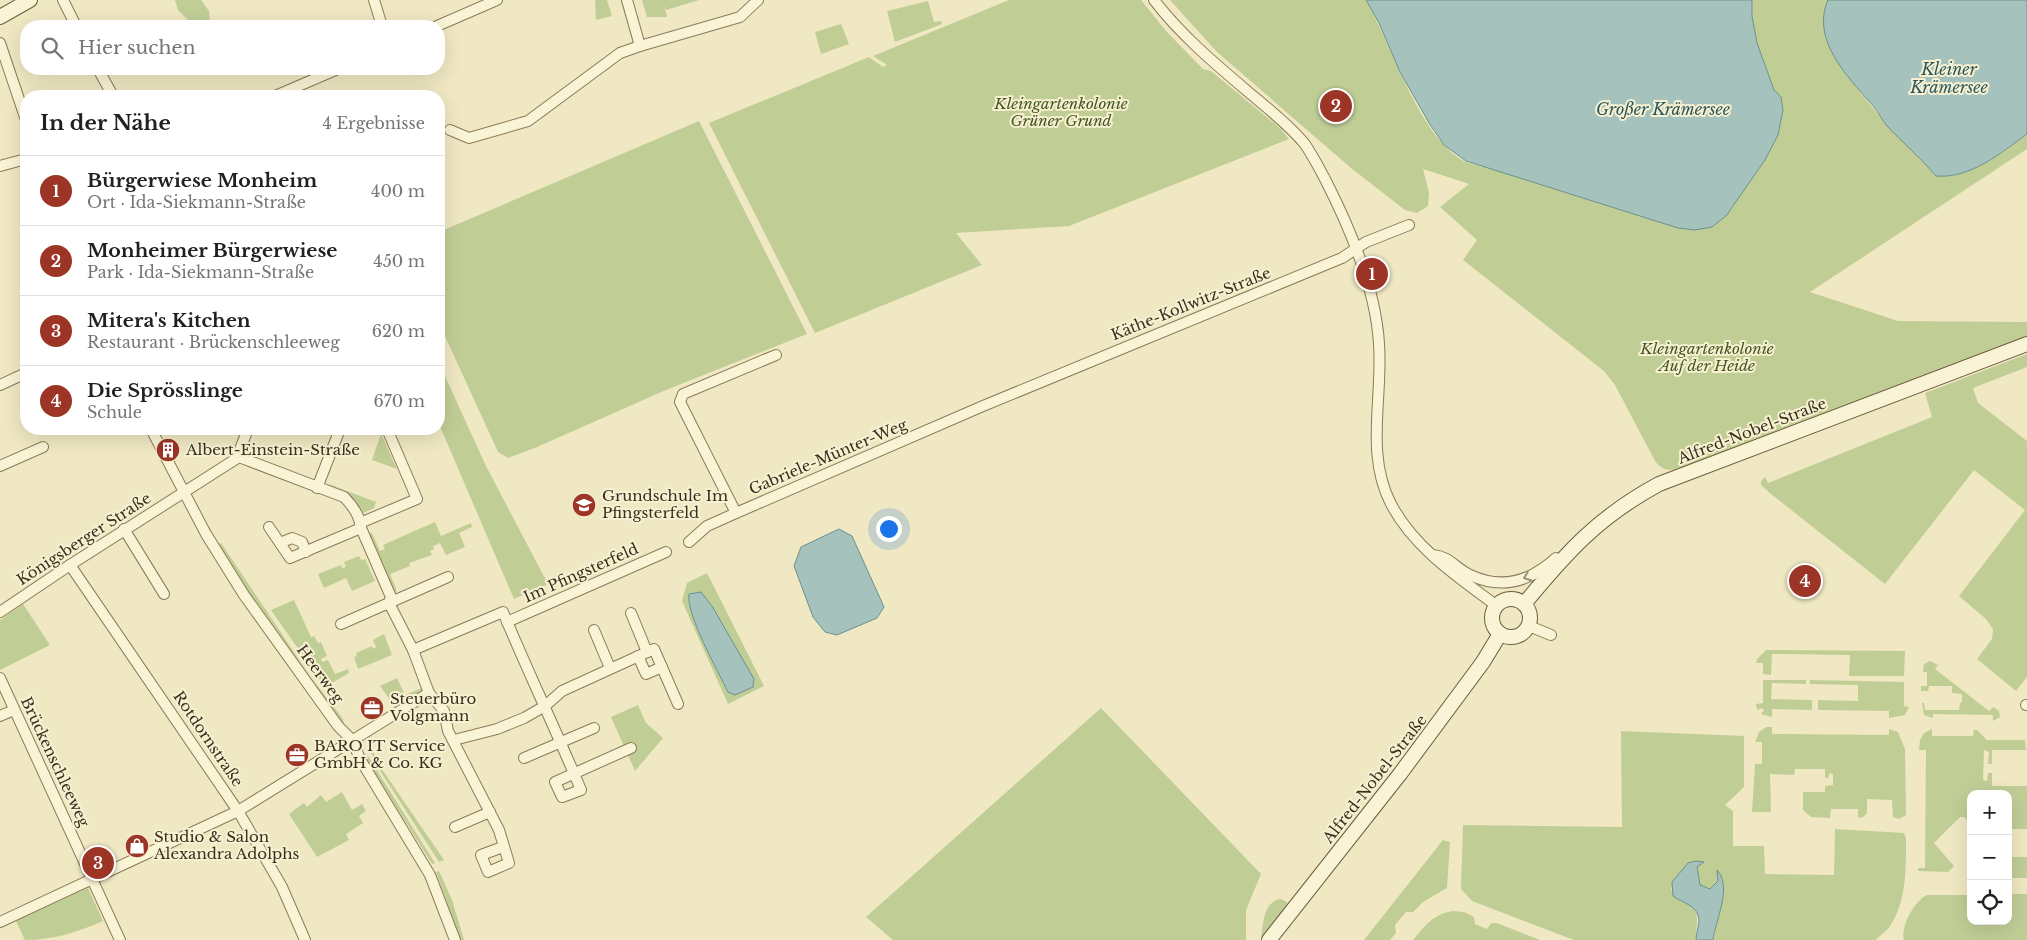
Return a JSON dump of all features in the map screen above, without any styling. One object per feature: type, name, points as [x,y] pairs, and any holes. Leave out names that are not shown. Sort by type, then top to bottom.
[{"type":"street","points":[[0,17],[30,0]]},
{"type":"street","points":[[63,0],[73,20]]},
{"type":"street","points":[[374,0],[380,20]]},
{"type":"street","points":[[445,23],[497,0]]},
{"type":"street","points":[[627,0],[640,46]]},
{"type":"street","points":[[450,130],[469,138],[528,121],[620,53],[740,17],[758,0]]},
{"type":"street","points":[[1154,0],[1210,60],[1287,124],[1306,145],[1326,181],[1355,249],[1368,286],[1379,342],[1380,372],[1375,433],[1382,482],[1401,521],[1432,555],[1497,606]]},
{"type":"street","points":[[0,44],[20,102]]},
{"type":"street","points":[[101,75],[110,90]]},
{"type":"street","points":[[289,90],[324,75]]},
{"type":"street","points":[[0,166],[20,161]]},
{"type":"street","name":"Käthe-Kollwitz-Straße","points":[[983,406],[1342,258],[1366,242],[1409,225]]},
{"type":"street","name":"Alfred-Nobel-Straße","points":[[1524,604],[1568,553],[1605,518],[1666,481],[2027,344]]},
{"type":"street","points":[[736,513],[680,402],[683,394],[776,355]]},
{"type":"street","points":[[0,385],[20,376]]},
{"type":"street","name":"Gabriele-Münter-Weg","points":[[689,542],[707,526],[983,406]]},
{"type":"street","name":"Heerweg","points":[[154,435],[172,471],[186,491],[206,534],[244,595],[338,726],[352,740],[360,759],[430,875],[455,940]]},
{"type":"street","points":[[239,457],[246,435]]},
{"type":"street","points":[[317,488],[338,435]]},
{"type":"street","points":[[270,527],[290,558],[417,499],[390,435]]},
{"type":"street","points":[[0,466],[43,447]]},
{"type":"street","points":[[186,491],[239,457]]},
{"type":"street","points":[[239,457],[344,497],[352,504],[391,597],[389,603],[414,650],[429,694],[444,711],[448,731],[454,740],[464,766],[490,812],[503,846]]},
{"type":"street","name":"Königsberger Straße","points":[[0,612],[124,529],[186,491]]},
{"type":"street","points":[[124,529],[164,594]]},
{"type":"street","points":[[280,544],[292,538],[302,542],[306,552]]},
{"type":"street","name":"Im Pfingsterfeld","points":[[414,650],[505,617],[666,552]]},
{"type":"street","points":[[1432,555],[1444,556],[1469,574],[1491,582],[1504,583],[1526,579],[1544,569],[1558,556],[1568,553]]},
{"type":"street","name":"Rotdornstraße","points":[[70,565],[238,811],[282,887],[304,940]]},
{"type":"street","points":[[341,624],[448,577]]},
{"type":"street","points":[[1513,600],[1524,604],[1530,614],[1529,626],[1516,636],[1500,634],[1496,630],[1492,618],[1497,606],[1501,602],[1513,600]]},
{"type":"street","points":[[631,614],[643,654],[646,674],[662,667]]},
{"type":"street","points":[[505,617],[574,774],[631,748]]},
{"type":"street","points":[[1529,626],[1551,634]]},
{"type":"street","points":[[594,630],[610,668]]},
{"type":"street","name":"Alfred-Nobel-Straße","points":[[1269,940],[1400,774],[1483,662],[1500,634]]},
{"type":"street","points":[[454,740],[497,729],[524,718],[545,706],[562,691],[654,649],[678,704]]},
{"type":"street","name":"Brückenschleeweg","points":[[0,678],[120,940]]},
{"type":"street","points":[[0,922],[238,811],[429,694]]},
{"type":"street","points":[[0,716],[14,710]]},
{"type":"street","points":[[524,758],[594,728]]},
{"type":"street","points":[[454,827],[490,812]]},
{"type":"green space","points":[[175,0],[201,0],[209,11],[210,20],[188,20],[178,10]]},
{"type":"green space","points":[[595,0],[607,0],[612,16],[596,20]]},
{"type":"green space","points":[[642,0],[699,0],[666,10],[664,5],[667,17],[647,17]]},
{"type":"green space","name":"Kleingartenkolonie Grüner Grund","points":[[1009,0],[1141,0],[1167,32],[1203,69],[1211,71],[1280,128],[1289,139],[1069,226],[956,233],[982,265],[815,333],[709,123],[869,57],[883,67],[887,65],[873,56]]},
{"type":"green space","name":"Kleingartenkolonie Auf der Heide","points":[[1170,0],[1366,0],[1408,89],[1434,133],[1450,150],[1466,162],[1496,170],[1783,110],[1781,97],[1774,90],[1757,43],[1752,16],[1752,0],[1828,0],[1825,21],[1831,44],[1844,69],[1861,94],[1936,176],[2002,153],[2027,134],[2027,149],[1810,292],[1898,321],[2027,322],[2027,336],[1678,469],[1665,469],[1655,461],[1615,385],[1604,371],[1463,260],[1477,240],[1440,207],[1469,184],[1423,169],[1429,193],[1428,206],[1417,213],[1405,210],[1351,168],[1217,52]]},
{"type":"green space","points":[[928,1],[934,22],[941,21],[942,24],[895,42],[887,11]]},
{"type":"green space","points":[[841,24],[849,44],[821,54],[815,32]]},
{"type":"green space","points":[[699,121],[807,334],[666,390],[508,458],[498,452],[445,336],[445,229]]},
{"type":"green space","points":[[2027,354],[2027,367],[1973,388],[1978,403],[2027,441],[2027,677],[2016,691],[1977,659],[1992,639],[1993,629],[1986,619],[1959,596],[2025,510],[1974,470],[1885,584],[1771,494],[1761,485],[1761,481],[1765,477],[1768,483],[1932,417],[1925,393]]},
{"type":"green space","points":[[445,376],[486,466],[548,584],[514,599],[444,435]]},
{"type":"green space","points":[[381,435],[381,435],[397,469],[372,460]]},
{"type":"green space","points":[[329,484],[376,502],[374,508],[363,513],[327,488]]},
{"type":"green space","points":[[435,522],[441,536],[471,523],[472,527],[459,533],[465,547],[446,555],[440,543],[433,546],[434,549],[430,551],[432,555],[409,563],[410,566],[390,574],[397,591],[394,592],[366,535],[372,533],[380,551],[385,549],[383,545]]},
{"type":"green space","points":[[221,543],[310,676],[343,719],[344,724],[330,709],[216,545]]},
{"type":"green space","points":[[359,556],[361,560],[365,559],[375,581],[352,591],[346,578],[324,588],[318,574],[341,565],[342,568],[346,567],[344,562]]},
{"type":"green space","points":[[707,573],[764,686],[728,704],[682,601],[687,583]]},
{"type":"green space","points":[[294,600],[311,637],[314,636],[318,643],[321,642],[327,656],[321,659],[322,662],[328,660],[335,674],[348,669],[349,673],[325,687],[271,610]]},
{"type":"green space","points":[[23,604],[50,645],[0,670],[0,620]]},
{"type":"green space","points":[[384,634],[392,655],[358,669],[354,657],[357,656],[356,653],[372,646],[373,649],[376,647],[373,640]]},
{"type":"green space","points":[[1766,650],[1905,651],[1904,676],[1849,676],[1850,655],[1772,654],[1771,675],[1763,674],[1763,663],[1756,663],[1757,659]]},
{"type":"green space","points":[[1930,661],[1938,665],[1935,669],[1989,711],[1993,707],[1999,711],[2000,717],[1993,721],[1993,715],[1933,714],[1933,718],[1924,715],[1922,703],[1924,703],[1925,710],[1959,710],[1960,703],[1962,702],[1962,694],[1952,693],[1952,686],[1929,686],[1928,691],[1921,691],[1921,686],[1927,686],[1927,672],[1923,672],[1924,664]]},
{"type":"green space","points":[[397,678],[405,695],[422,688],[423,690],[397,709],[380,686]]},
{"type":"green space","points":[[1763,680],[1806,680],[1806,684],[1772,683],[1771,699],[1812,700],[1812,710],[1772,709],[1772,717],[1761,714],[1764,710],[1762,708],[1757,710],[1756,704],[1763,703]]},
{"type":"green space","points":[[1810,680],[1904,682],[1904,706],[1909,707],[1905,715],[1889,718],[1889,711],[1818,710],[1818,700],[1858,701],[1858,685],[1810,684]]},
{"type":"green space","points":[[638,705],[646,723],[663,738],[635,771],[611,717]]},
{"type":"green space","points":[[1101,708],[1261,874],[1246,910],[1246,940],[893,940],[866,917]]},
{"type":"green space","points":[[1766,727],[1772,727],[1772,734],[1889,735],[1889,729],[1898,732],[1905,749],[1906,815],[1899,819],[1893,817],[1892,800],[1867,799],[1867,813],[1863,817],[1858,818],[1858,809],[1831,809],[1830,818],[1811,817],[1803,810],[1803,792],[1825,792],[1825,786],[1833,785],[1833,774],[1830,773],[1828,778],[1825,778],[1825,769],[1795,769],[1794,775],[1770,774],[1771,812],[1752,812],[1755,764],[1762,764],[1762,742],[1755,742],[1759,732]]},
{"type":"green space","points":[[1932,729],[1932,736],[1973,736],[1974,730],[1977,730],[1987,740],[2025,740],[2026,750],[1992,750],[1992,764],[1988,764],[1989,752],[1984,750],[1983,780],[1987,781],[1988,773],[1992,773],[1992,786],[2027,786],[2027,829],[2012,829],[2012,790],[1967,790],[1967,820],[1964,817],[1960,817],[1934,843],[1954,866],[1948,872],[1918,871],[1918,868],[1925,868],[1926,750],[1919,750],[1920,740],[1924,733]]},
{"type":"green space","points":[[1621,731],[1744,736],[1744,787],[1725,805],[1733,811],[1733,846],[1764,846],[1765,874],[1834,875],[1835,829],[1904,833],[1906,838],[1906,860],[1903,895],[1896,916],[1889,928],[1876,940],[1713,940],[1723,897],[1717,871],[1718,881],[1710,889],[1699,885],[1697,867],[1676,876],[1671,889],[1677,899],[1695,910],[1697,915],[1696,940],[1574,940],[1472,901],[1461,889],[1463,825],[1622,827]]},
{"type":"green space","points":[[372,747],[377,762],[444,860],[439,862],[375,763],[371,752]]},
{"type":"green space","points":[[363,754],[368,756],[435,863],[432,864]]},
{"type":"green space","points":[[342,792],[352,810],[362,804],[366,811],[359,816],[363,823],[346,834],[349,840],[317,857],[289,814],[304,803],[307,807],[321,795],[326,802]]},
{"type":"green space","points":[[1443,840],[1450,842],[1447,888],[1423,902],[1413,912],[1406,912],[1395,925],[1396,933],[1390,940],[1364,940]]},
{"type":"green space","points":[[2012,857],[2027,857],[2027,878],[2012,878]]},
{"type":"green space","points":[[439,871],[452,900],[464,940],[461,940],[436,872]]},
{"type":"green space","points":[[88,888],[103,921],[65,935],[25,940],[16,921]]},
{"type":"green space","points":[[2012,894],[2027,894],[2027,940],[1904,940],[1903,935],[1906,921],[1913,908],[1927,895],[1967,895],[1967,925],[2012,925]]},
{"type":"green space","points":[[1281,899],[1287,902],[1288,908],[1261,940],[1263,921],[1267,909],[1275,901]]},
{"type":"green space","points":[[1453,911],[1464,912],[1474,917],[1475,924],[1487,929],[1491,923],[1497,923],[1540,940],[1413,940],[1435,918]]},
{"type":"water","name":"Großer Krämersee","points":[[1366,0],[1752,0],[1752,16],[1757,43],[1774,90],[1781,97],[1783,110],[1778,135],[1765,160],[1726,216],[1712,227],[1695,230],[1678,228],[1466,161],[1444,145],[1429,123],[1400,72],[1379,23]]},
{"type":"water","name":"Kleiner Krämersee","points":[[1828,0],[2027,0],[2027,134],[1996,156],[1973,169],[1949,176],[1936,176],[1887,126],[1876,109],[1844,72],[1835,58],[1824,30],[1824,15]]},
{"type":"water","points":[[839,529],[852,536],[884,607],[877,618],[837,635],[825,632],[813,617],[794,566],[801,547]]},
{"type":"water","points":[[701,592],[712,606],[754,679],[753,687],[735,695],[728,692],[692,615],[689,594]]},
{"type":"water","points":[[1704,862],[1697,867],[1700,885],[1710,889],[1718,881],[1717,870],[1722,877],[1722,904],[1713,940],[1696,940],[1699,920],[1696,911],[1673,896],[1672,882],[1688,863]]},
{"type":"place","name":"Monheimer Bürgerwiese","points":[[1336,106]]},
{"type":"place","name":"Bürgerwiese Monheim","points":[[1372,274]]},
{"type":"place","name":"Albert-Einstein-Straße","points":[[168,450]]},
{"type":"place","name":"Grundschule Im Pfingsterfeld","points":[[584,505]]},
{"type":"place","name":"Die Sprösslinge","points":[[1805,581]]},
{"type":"place","name":"Steuerbüro Volgmann","points":[[372,708]]},
{"type":"place","name":"BARO IT Service GmbH & Co. KG","points":[[297,755]]},
{"type":"place","name":"Studio & Salon Alexandra Adolphs","points":[[137,846]]},
{"type":"place","name":"Mitera's Kitchen","points":[[98,863]]}]
